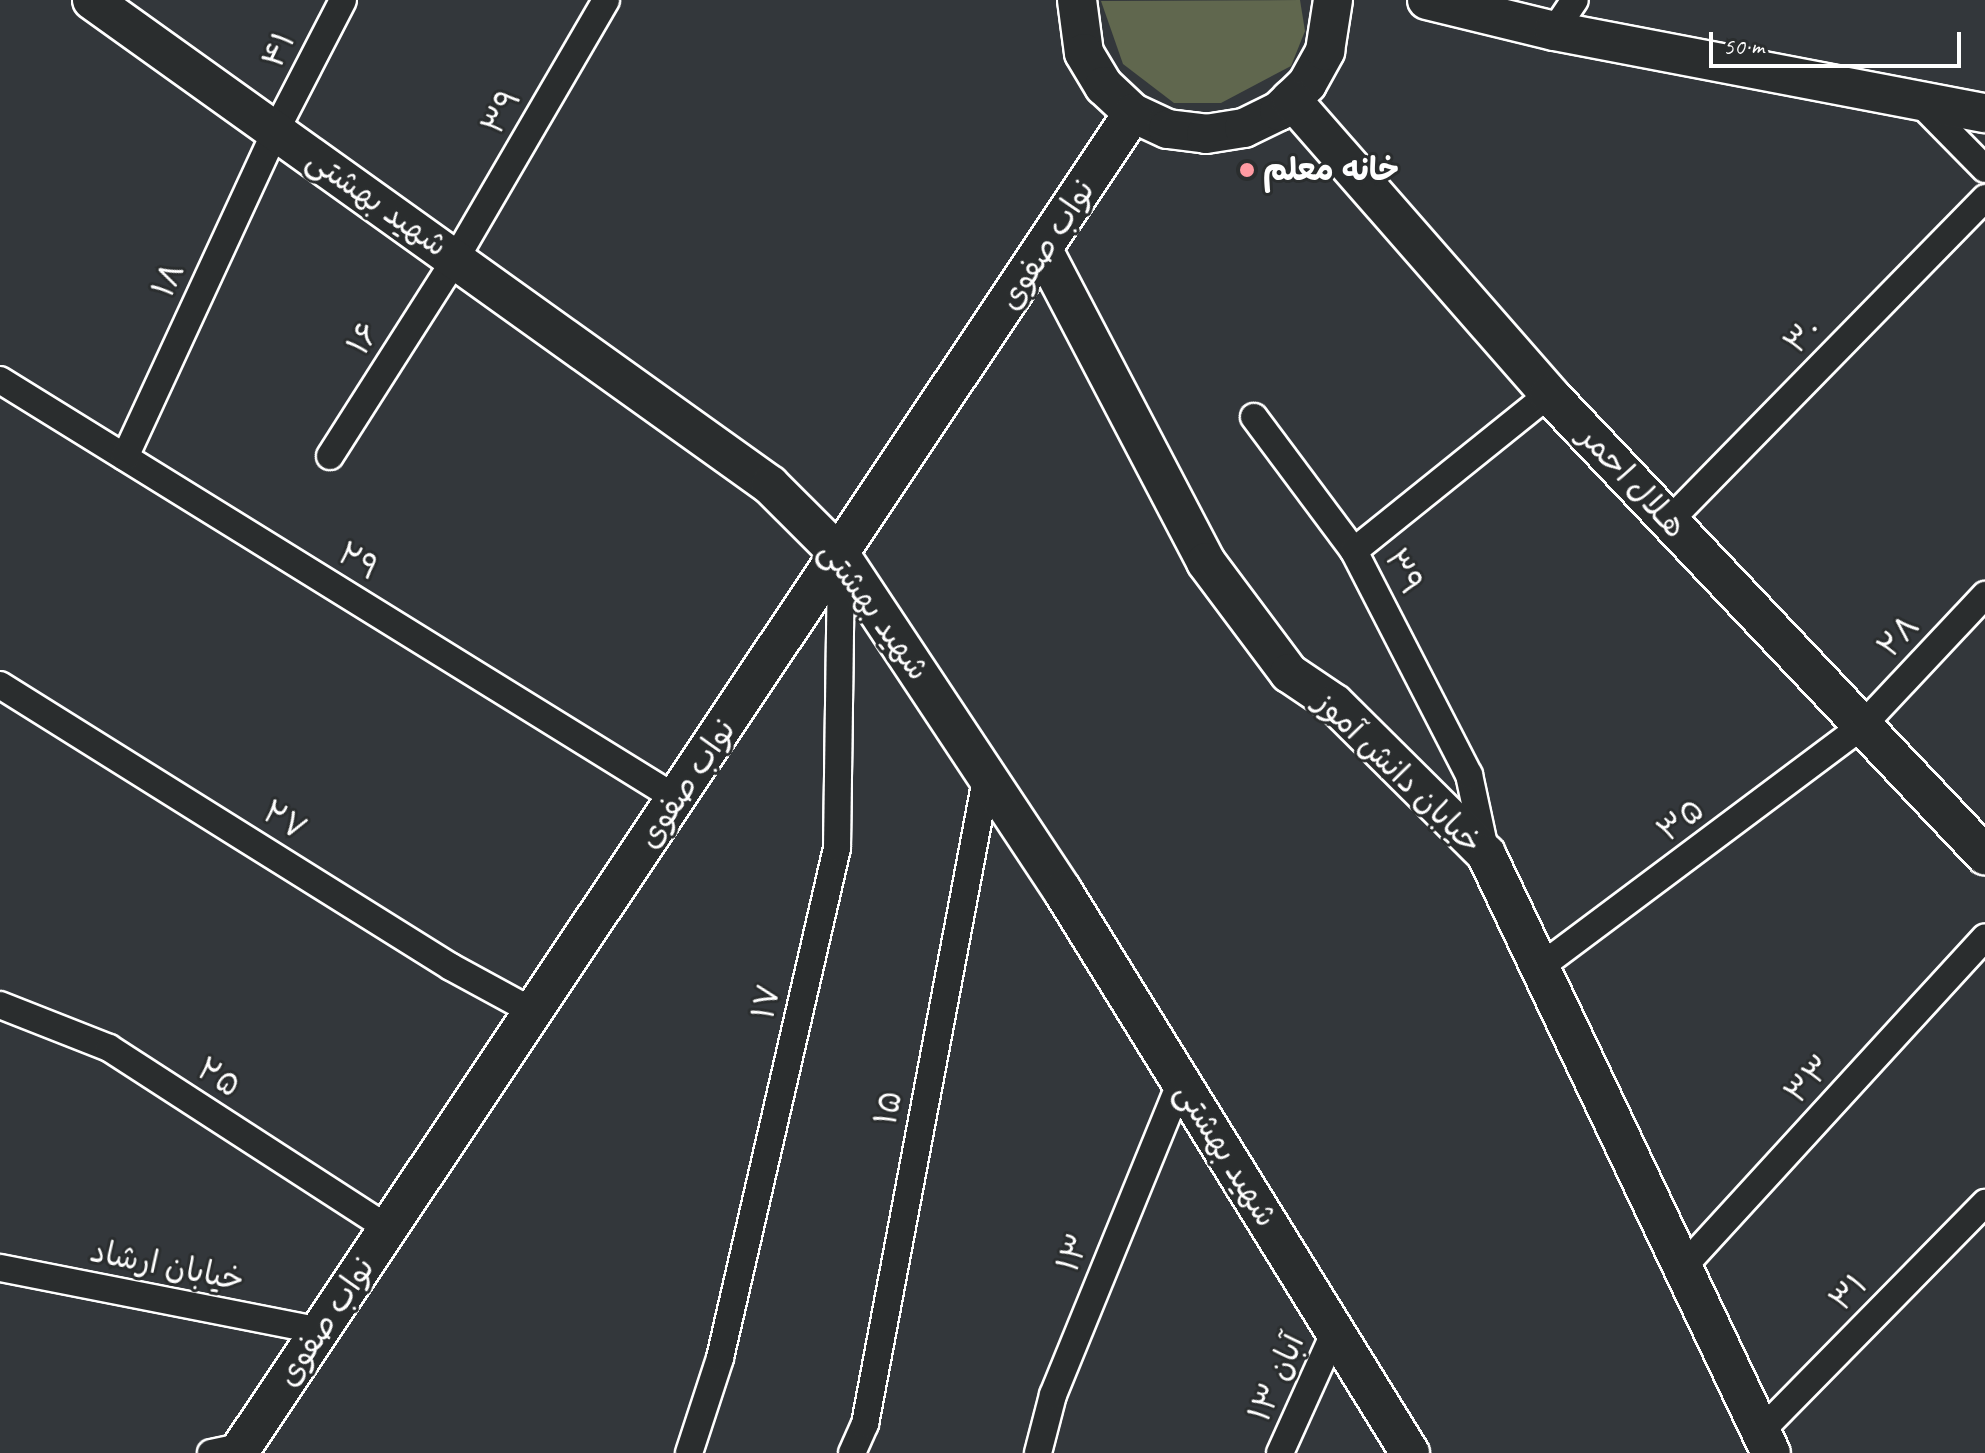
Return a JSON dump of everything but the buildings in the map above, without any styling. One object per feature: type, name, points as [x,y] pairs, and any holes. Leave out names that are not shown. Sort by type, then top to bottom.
[{"type":"main road","name":"شهید بهشتی","points":[[92,0],[770,485],[841,556],[987,774],[1410,1453]]},
{"type":"main road","points":[[1077,0],[1084,53],[1104,86],[1133,113],[1168,129],[1206,134],[1244,128],[1291,99],[1307,84],[1325,51],[1333,0]]},
{"type":"main road","points":[[1427,0],[1554,31],[1921,104],[1985,113]]},
{"type":"main road","name":"هـلال احمر","points":[[1291,99],[1549,394],[1985,855]]},
{"type":"main road","name":"نواب صفوی","points":[[231,1451],[320,1331],[389,1229],[841,556],[1133,113]]},
{"type":"main road","name":"خیابان دانش آموز","points":[[1043,250],[1206,562],[1289,673],[1335,704],[1486,854],[1766,1442]]},
{"type":"street","name":"۴۱","points":[[275,132],[343,0]]},
{"type":"street","name":"۳۹","points":[[456,258],[606,0]]},
{"type":"street","points":[[1554,31],[1575,0]]},
{"type":"street","points":[[1921,104],[1985,169]]},
{"type":"street","name":"۱۸","points":[[125,457],[275,132]]},
{"type":"street","name":"۳۰","points":[[1669,521],[1985,198]]},
{"type":"street","name":"۱۶","points":[[330,456],[456,258]]},
{"type":"street","name":"۲۹","points":[[1,383],[677,799]]},
{"type":"street","name":"۳۹","points":[[1486,854],[1469,775],[1354,551],[1549,394]]},
{"type":"street","points":[[1254,417],[1354,551]]},
{"type":"street","name":"۱۷","points":[[689,1453],[720,1358],[837,848],[841,556]]},
{"type":"street","name":"۲۸","points":[[1862,726],[1985,595]]},
{"type":"street","name":"۲۷","points":[[0,685],[438,959],[534,1012]]},
{"type":"street","name":"۳۵","points":[[1540,967],[1862,726]]},
{"type":"street","name":"۱۵","points":[[852,1453],[865,1424],[987,774]]},
{"type":"street","name":"۳۳","points":[[1683,1267],[1985,938]]},
{"type":"street","name":"۲۵","points":[[0,1005],[109,1048],[389,1229]]},
{"type":"street","name":"۱۳","points":[[1038,1453],[1053,1395],[1181,1081]]},
{"type":"street","name":"۳۱","points":[[1766,1442],[1985,1203]]},
{"type":"street","name":"خیابان ارشاد","points":[[0,1268],[320,1331]]},
{"type":"street","name":"۱۳ آبان","points":[[1280,1453],[1335,1331]]},
{"type":"green space","points":[[1300,0],[1305,31],[1291,66],[1221,103],[1174,103],[1123,64],[1101,1]]},
{"type":"place","name":"خانه معلم","points":[[1247,170]]}]
